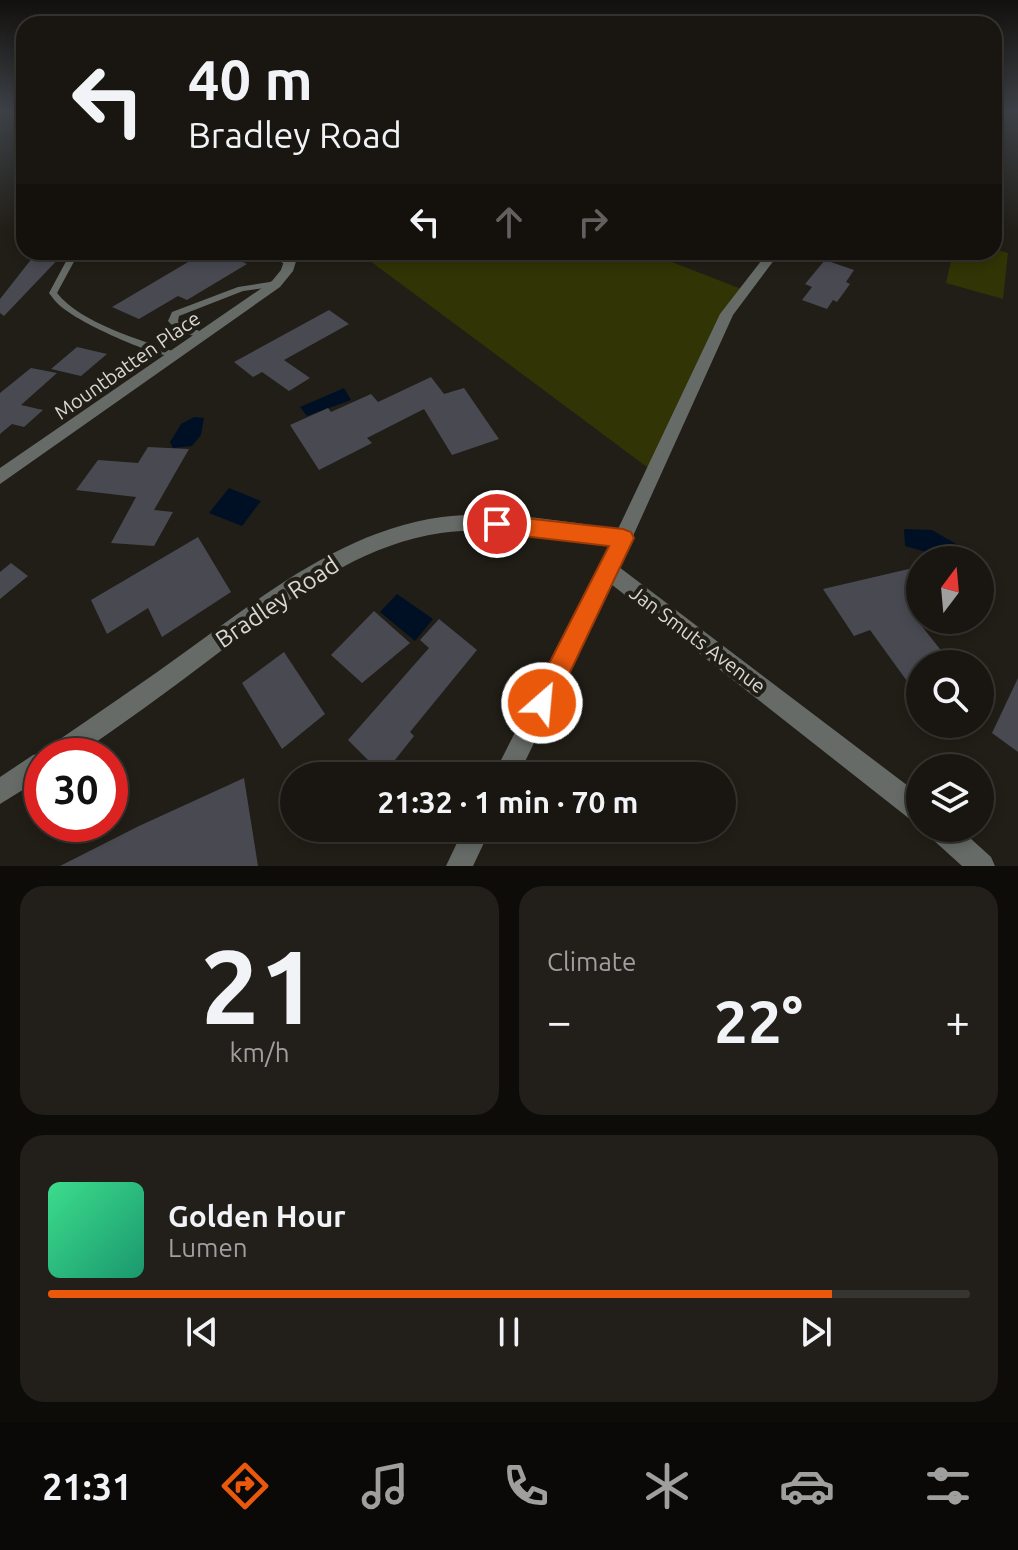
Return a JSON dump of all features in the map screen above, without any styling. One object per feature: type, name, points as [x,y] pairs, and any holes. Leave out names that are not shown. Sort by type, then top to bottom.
[{"type":"street","name":"Mountbatten Place","points":[[0,477],[276,284],[291,260]]},
{"type":"street","points":[[512,762],[608,570],[727,314],[768,260]]},
{"type":"street","name":"Bradley Road","points":[[82,738],[306,576],[387,538],[409,531],[472,523],[522,525],[623,538]]},
{"type":"street","name":"Jan Smuts Avenue","points":[[608,570],[906,800]]},
{"type":"street","points":[[0,792],[24,776]]},
{"type":"street","points":[[459,866],[471,842]]},
{"type":"street","points":[[955,842],[982,866]]},
{"type":"lane","points":[[71,260],[53,293],[58,303],[101,325],[175,355]]},
{"type":"lane","points":[[204,336],[176,325],[173,321],[175,314],[241,289],[276,284]]},
{"type":"green space","points":[[1002,251],[1008,253],[1003,299],[946,283],[951,260],[1002,260]]},
{"type":"green space","points":[[369,260],[667,260],[744,290],[655,473]]},
{"type":"water","points":[[344,388],[351,400],[307,416],[300,407]]},
{"type":"water","points":[[194,417],[204,418],[201,435],[192,446],[173,448],[170,442],[181,424]]},
{"type":"water","points":[[229,488],[261,501],[242,526],[209,513]]},
{"type":"water","points":[[904,529],[932,530],[958,545],[958,546],[905,546]]},
{"type":"water","points":[[397,594],[433,619],[415,641],[380,612]]},
{"type":"building","points":[[31,260],[57,260],[4,316],[0,313],[0,299]]},
{"type":"building","points":[[191,260],[239,260],[247,264],[187,300],[178,296],[139,319],[112,307]]},
{"type":"building","points":[[825,260],[854,270],[846,282],[850,284],[837,302],[833,300],[827,309],[802,300],[812,287],[805,284]]},
{"type":"building","points":[[329,310],[349,324],[284,360],[310,378],[289,391],[262,372],[253,377],[234,362]]},
{"type":"building","points":[[77,347],[107,354],[81,376],[51,369]]},
{"type":"building","points":[[31,368],[57,373],[21,405],[43,410],[24,427],[12,424],[0,434],[0,393]]},
{"type":"building","points":[[431,377],[444,394],[464,388],[499,439],[452,455],[424,409],[367,438],[372,443],[319,470],[290,425],[328,408],[331,412],[371,394],[378,402]]},
{"type":"building","points":[[148,447],[189,449],[154,510],[173,512],[154,546],[111,543],[136,497],[76,490],[98,460],[138,463]]},
{"type":"building","points":[[198,537],[231,592],[162,637],[148,608],[107,634],[91,600]]},
{"type":"building","points":[[11,563],[28,576],[0,599],[0,572]]},
{"type":"building","points":[[906,570],[906,634],[928,634],[941,650],[906,650],[906,680],[870,630],[854,636],[823,589]]},
{"type":"building","points":[[374,611],[410,643],[362,683],[331,655]]},
{"type":"building","points":[[439,619],[477,650],[410,732],[414,736],[393,762],[370,762],[348,740],[429,648],[420,640]]},
{"type":"building","points":[[284,652],[325,714],[282,749],[242,683]]},
{"type":"building","points":[[1018,678],[1018,752],[994,734]]},
{"type":"building","points":[[244,778],[258,866],[60,866],[107,842],[128,842],[128,832]]},
{"type":"route","points":[[497,524],[623,538],[542,703]]}]
